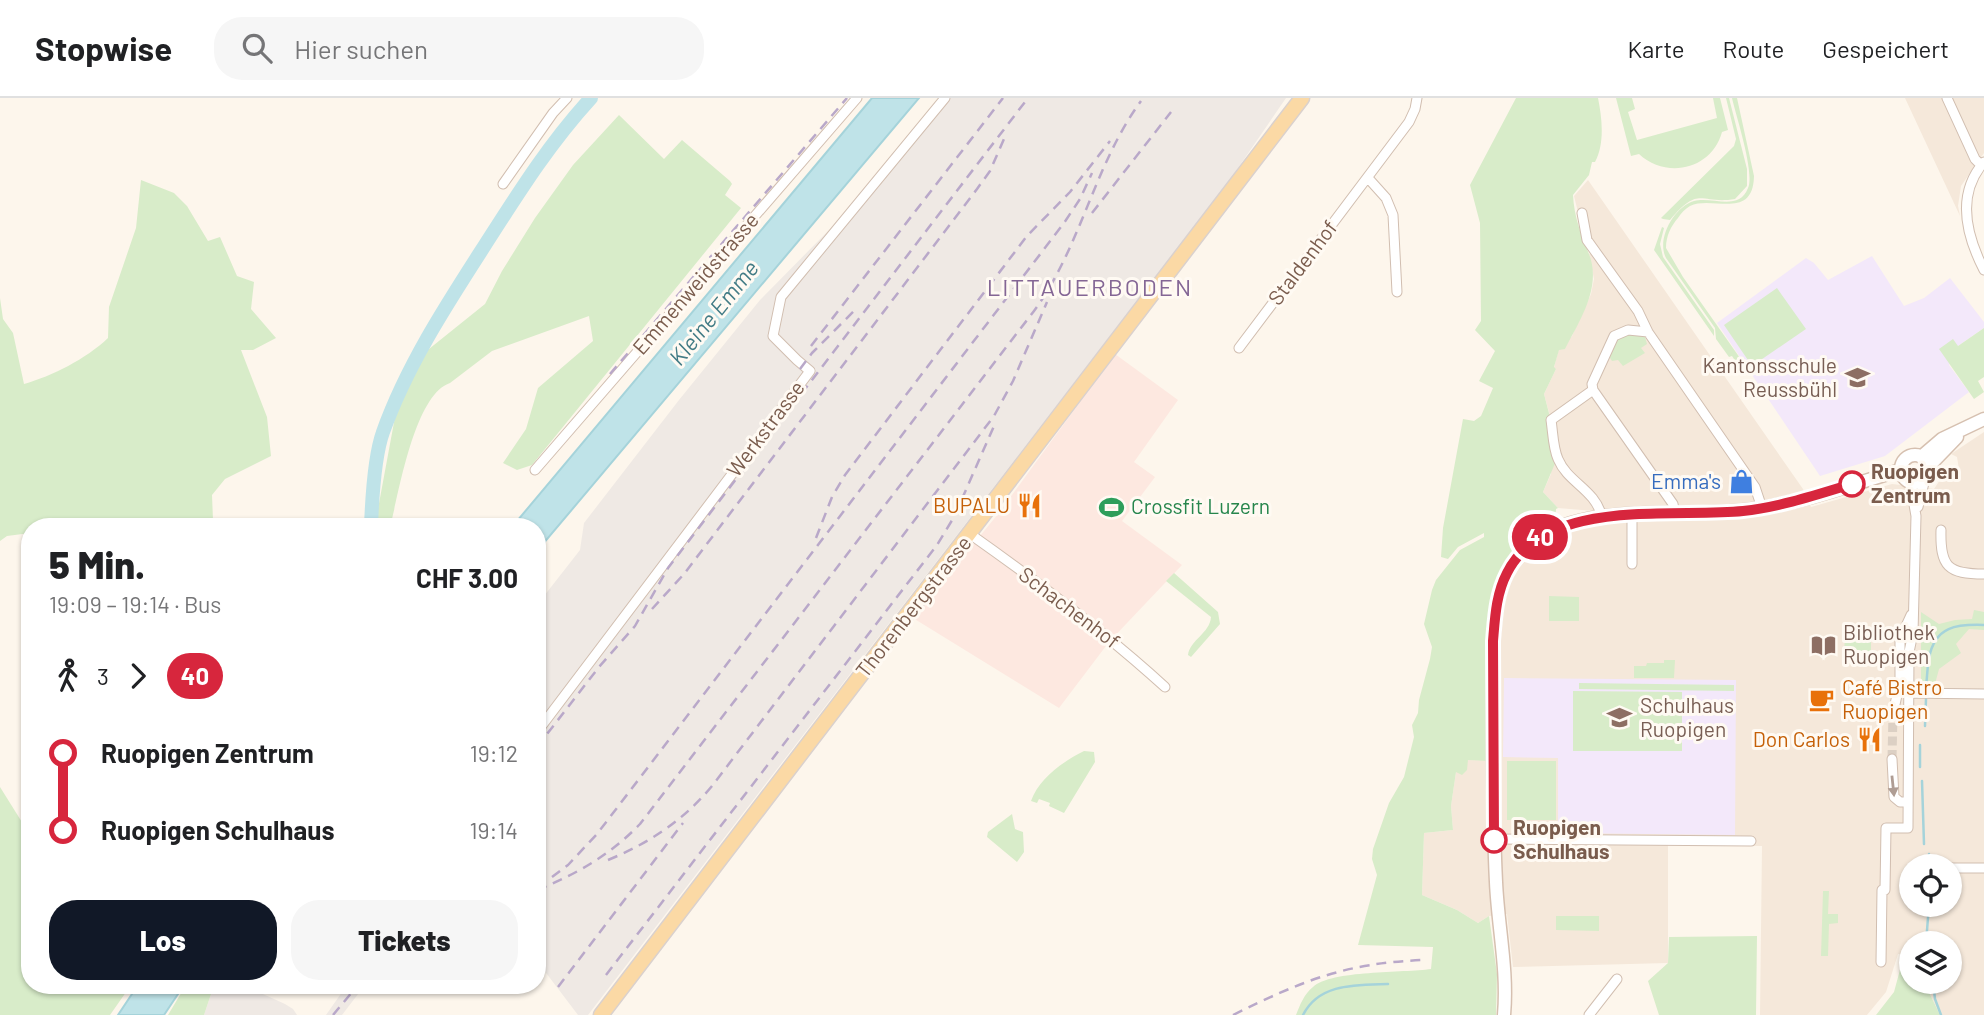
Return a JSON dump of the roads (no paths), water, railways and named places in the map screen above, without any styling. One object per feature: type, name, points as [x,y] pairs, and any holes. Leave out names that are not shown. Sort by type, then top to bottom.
[{"type":"main road","name":"Thorenbergstrasse","points":[[601,1015],[1303,98]]},
{"type":"street","points":[[503,184],[553,113],[567,98]]},
{"type":"street","name":"Emmenweidstrasse","points":[[535,470],[857,98]]},
{"type":"street","name":"Werkstrasse","points":[[546,720],[810,371],[773,336],[781,297],[945,98]]},
{"type":"street","name":"Staldenhof","points":[[1239,348],[1409,122],[1417,98]]},
{"type":"street","points":[[1947,98],[1975,159],[1982,164],[1965,197],[1972,239],[1984,270]]},
{"type":"street","points":[[1368,178],[1387,198],[1393,215],[1396,292]]},
{"type":"street","points":[[1582,213],[1587,240],[1638,311],[1648,332],[1755,487],[1762,508]]},
{"type":"street","points":[[1648,332],[1628,330],[1614,336],[1593,378],[1593,390],[1673,504],[1675,514]]},
{"type":"street","points":[[1593,390],[1551,420],[1559,462],[1567,474],[1590,492],[1602,517]]},
{"type":"street","points":[[1901,470],[1910,482],[1918,482],[1925,467],[1947,445],[1969,426],[1984,419]]},
{"type":"street","points":[[1504,1015],[1506,974],[1497,903],[1494,839],[1493,641],[1496,608],[1507,571],[1535,540],[1562,526],[1602,517],[1762,508],[1901,470],[1911,456],[1925,467]]},
{"type":"street","points":[[1881,962],[1886,828],[1908,828],[1909,652],[1913,633],[1916,516],[1925,467]]},
{"type":"street","points":[[1910,482],[1916,516]]},
{"type":"street","points":[[1632,516],[1632,564]]},
{"type":"street","points":[[1941,530],[1941,555],[1947,565],[1957,573],[1984,574]]},
{"type":"street","name":"Schachenhof","points":[[970,534],[1052,593],[1128,653],[1165,687]]},
{"type":"street","points":[[1893,713],[1900,682],[1900,639],[1914,611]]},
{"type":"street","points":[[1908,693],[1984,694]]},
{"type":"street","points":[[1892,759],[1894,797],[1900,802],[1908,802]]},
{"type":"street","points":[[1494,839],[1751,841]]},
{"type":"street","points":[[1962,867],[1984,868]]},
{"type":"street","points":[[1588,1015],[1617,979]]},
{"type":"water","name":"Kleine Emme","points":[[872,98],[919,98],[546,540],[546,518],[520,518]]},
{"type":"water","points":[[132,994],[178,994],[164,1015],[118,1015]]},
{"type":"waterway","points":[[372,518],[380,442],[416,359],[456,290],[522,187],[591,98]]},
{"type":"waterway","points":[[1929,658],[1936,639],[1942,633],[1965,625],[1984,625]]},
{"type":"waterway","points":[[1926,688],[1928,664]]},
{"type":"waterway","points":[[1925,726],[1926,699]]},
{"type":"waterway","points":[[1920,745],[1920,767]]},
{"type":"waterway","points":[[1922,781],[1924,844]]},
{"type":"waterway","points":[[1927,931],[1928,917]]},
{"type":"waterway","points":[[1303,1015],[1310,1005],[1328,991],[1351,986],[1388,984]]},
{"type":"waterway","points":[[1934,994],[1941,1015]]},
{"type":"tunnel","points":[[1892,759],[1893,713]]},
{"type":"railway","points":[[610,374],[847,98]]},
{"type":"railway","points":[[811,346],[1003,98]]},
{"type":"railway","points":[[546,735],[635,626],[668,568],[1028,98]]},
{"type":"railway","points":[[546,886],[592,863],[640,824],[1034,311],[1064,260],[1111,152],[1141,101]]},
{"type":"railway","points":[[1092,213],[1171,112]]},
{"type":"railway","points":[[652,609],[684,574],[977,189],[990,171],[1004,139]]},
{"type":"railway","points":[[816,538],[832,497],[845,475],[1027,236],[1070,192],[1110,141]]},
{"type":"railway","points":[[552,877],[568,865],[597,834],[1064,223],[1080,199],[1092,173]]},
{"type":"railway","points":[[608,860],[664,830],[689,810],[712,786],[994,416],[1013,381],[1047,302]]},
{"type":"railway","points":[[800,369],[812,353],[857,308]]},
{"type":"railway","points":[[606,975],[937,545],[954,517],[994,426]]},
{"type":"railway","points":[[558,987],[683,823]]},
{"type":"railway","points":[[1233,1015],[1281,992],[1325,976],[1370,965],[1423,960]]},
{"type":"railway","points":[[333,1015],[350,994]]},
{"type":"place","name":"Kantonsschule Reussbühl","points":[[1857,378]]},
{"type":"place","name":"Emma's","points":[[1741,482]]},
{"type":"place","name":"Ruopigen Zentrum","points":[[1852,484]]},
{"type":"place","name":"BUPALU","points":[[1030,506]]},
{"type":"place","name":"Crossfit Luzern","points":[[1111,507]]},
{"type":"place","name":"Bibliothek Ruopigen","points":[[1823,645]]},
{"type":"place","name":"Café Bistro Ruopigen","points":[[1822,700]]},
{"type":"place","name":"Schulhaus Ruopigen","points":[[1620,718]]},
{"type":"place","name":"Don Carlos","points":[[1870,740]]},
{"type":"place","name":"Ruopigen Schulhaus","points":[[1494,840]]},
{"type":"district","name":"LITTAUERBODEN","points":[[1090,288]]}]
